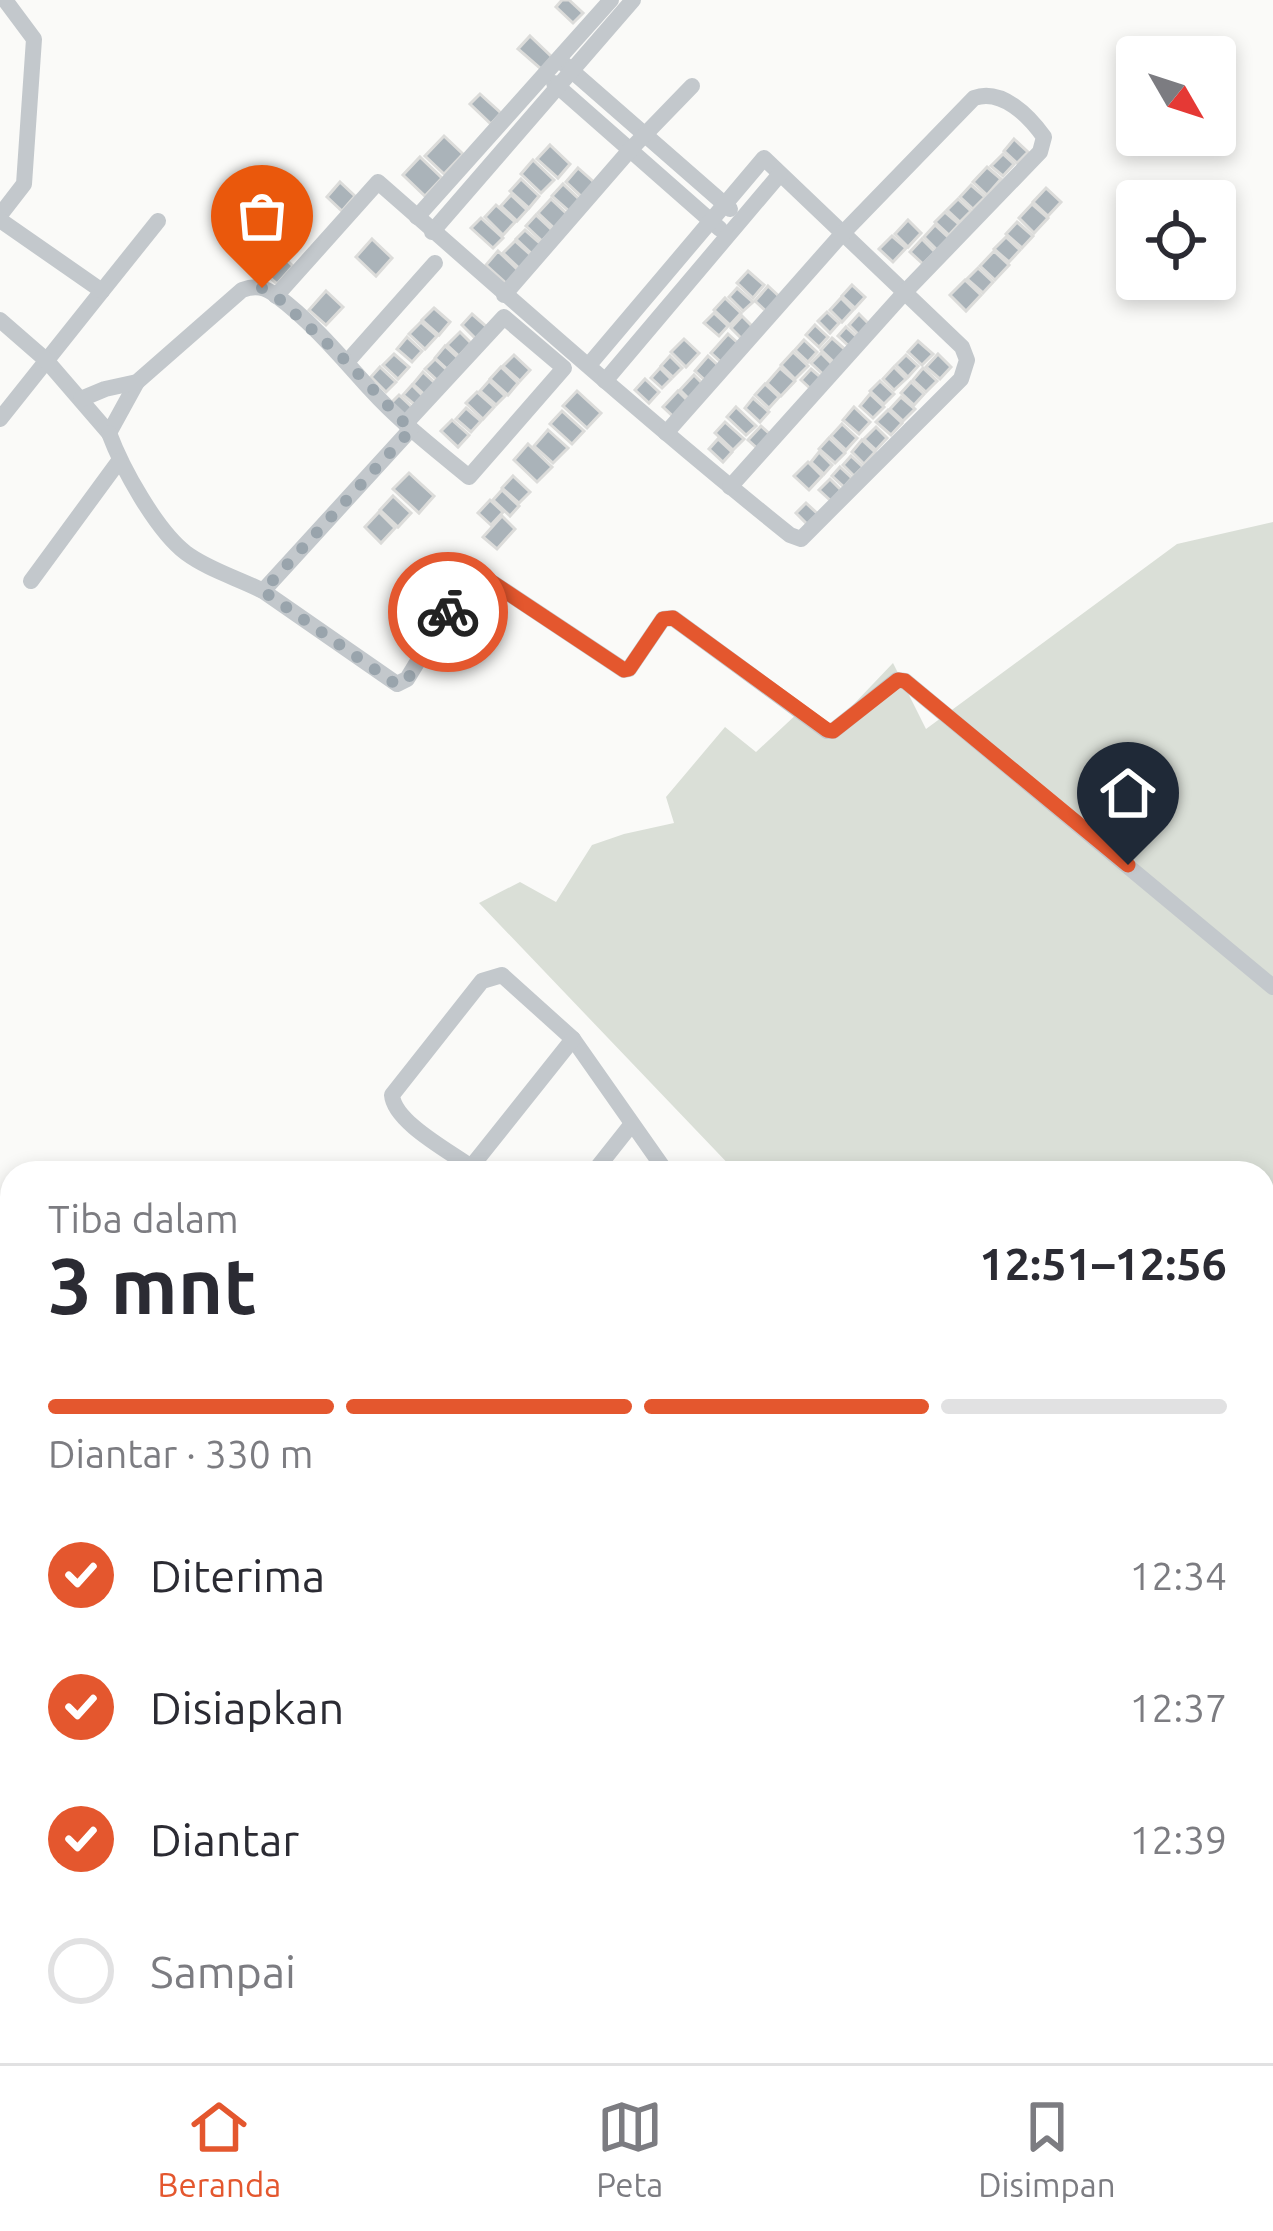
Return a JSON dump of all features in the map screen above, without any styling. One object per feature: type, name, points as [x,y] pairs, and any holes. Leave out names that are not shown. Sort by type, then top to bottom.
[{"type":"street","points":[[5,0],[34,39],[24,184],[0,218],[102,291]]},
{"type":"street","points":[[432,232],[559,87],[565,65],[611,0]]},
{"type":"street","points":[[417,217],[544,75],[565,65],[633,0]]},
{"type":"street","points":[[565,65],[742,220]]},
{"type":"street","points":[[544,75],[728,236]]},
{"type":"street","points":[[504,295],[692,86]]},
{"type":"street","points":[[666,433],[842,234],[974,98],[986,93],[999,97],[1025,116],[1044,137],[1040,152],[904,293],[730,487]]},
{"type":"street","points":[[276,296],[378,182],[504,295],[666,433],[790,535],[801,539],[961,379],[966,352],[764,158],[588,366]]},
{"type":"street","points":[[605,381],[780,174]]},
{"type":"street","points":[[0,419],[158,221]]},
{"type":"street","points":[[347,362],[435,263]]},
{"type":"street","points":[[109,433],[137,382],[242,290],[255,286],[276,296],[408,427],[469,477],[564,368],[505,317],[408,427],[263,591]]},
{"type":"street","points":[[0,320],[46,360],[109,433],[119,461],[179,547],[263,591],[397,685],[407,680],[468,579],[478,573],[624,670],[663,619],[673,618],[827,730],[833,731],[898,680],[905,681],[1273,987]]},
{"type":"street","points":[[81,398],[137,382]]},
{"type":"street","points":[[32,581],[119,461]]},
{"type":"street","points":[[457,1161],[402,1118],[392,1103],[394,1090],[482,980],[502,975],[573,1039],[658,1161]]},
{"type":"street","points":[[476,1161],[573,1039]]},
{"type":"street","points":[[603,1161],[632,1125]]},
{"type":"shaded area","points":[[1273,522],[1273,1161],[726,1161],[479,903],[520,882],[556,902],[592,845],[674,823],[666,797],[725,727],[756,752],[800,711],[832,727],[893,663],[926,729],[1177,544]]},
{"type":"building","points":[[569,0],[583,13],[573,23],[556,7]]},
{"type":"building","points":[[530,36],[552,57],[541,69],[518,49]]},
{"type":"building","points":[[480,94],[501,113],[491,124],[470,104]]},
{"type":"building","points":[[444,136],[463,154],[444,174],[425,156]]},
{"type":"building","points":[[1014,139],[1028,152],[1017,163],[1004,151]]},
{"type":"building","points":[[550,145],[570,164],[558,178],[537,159]]},
{"type":"building","points":[[1003,154],[1014,164],[1003,176],[991,166]]},
{"type":"building","points":[[420,157],[442,178],[425,196],[403,175]]},
{"type":"building","points":[[533,160],[554,180],[541,193],[521,174]]},
{"type":"building","points":[[987,167],[1001,179],[987,195],[973,182]]},
{"type":"building","points":[[578,168],[595,183],[582,197],[566,182]]},
{"type":"building","points":[[521,179],[539,196],[529,208],[510,191]]},
{"type":"building","points":[[340,182],[355,196],[342,211],[327,197]]},
{"type":"building","points":[[563,184],[580,200],[569,211],[552,196]]},
{"type":"building","points":[[971,185],[985,197],[973,209],[960,197]]},
{"type":"building","points":[[1046,188],[1061,202],[1048,216],[1033,202]]},
{"type":"building","points":[[511,195],[527,210],[517,221],[501,206]]},
{"type":"building","points":[[551,199],[567,214],[554,228],[538,213]]},
{"type":"building","points":[[958,199],[971,211],[960,222],[947,210]]},
{"type":"building","points":[[1032,204],[1048,218],[1034,233],[1019,218]]},
{"type":"building","points":[[496,205],[515,222],[503,235],[485,217]]},
{"type":"building","points":[[945,212],[959,224],[949,235],[935,222]]},
{"type":"building","points":[[536,215],[552,230],[542,241],[526,226]]},
{"type":"building","points":[[481,218],[503,238],[493,248],[471,228]]},
{"type":"building","points":[[908,220],[921,233],[908,247],[895,234]]},
{"type":"building","points":[[1017,222],[1033,236],[1022,248],[1006,234]]},
{"type":"building","points":[[935,225],[949,238],[937,250],[924,237]]},
{"type":"building","points":[[525,230],[541,244],[532,254],[516,239]]},
{"type":"building","points":[[892,236],[906,248],[893,262],[879,249]]},
{"type":"building","points":[[1006,237],[1020,250],[1009,262],[994,249]]},
{"type":"building","points":[[372,239],[392,258],[376,276],[356,257]]},
{"type":"building","points":[[922,239],[935,252],[923,264],[910,252]]},
{"type":"building","points":[[260,240],[273,252],[258,269],[244,256]]},
{"type":"building","points":[[515,241],[532,256],[520,269],[503,253]]},
{"type":"building","points":[[498,251],[519,271],[507,284],[486,265]]},
{"type":"building","points":[[994,251],[1009,265],[995,280],[980,266]]},
{"type":"building","points":[[278,252],[293,266],[277,284],[261,270]]},
{"type":"building","points":[[978,268],[993,282],[983,293],[967,279]]},
{"type":"building","points":[[748,271],[764,285],[753,298],[737,283]]},
{"type":"building","points":[[965,280],[981,295],[966,311],[950,295]]},
{"type":"building","points":[[852,285],[865,297],[855,308],[842,296]]},
{"type":"building","points":[[768,286],[782,299],[768,313],[755,301]]},
{"type":"building","points":[[737,288],[753,302],[743,311],[729,297]]},
{"type":"building","points":[[326,291],[343,307],[326,325],[309,310]]},
{"type":"building","points":[[725,298],[741,313],[730,325],[714,310]]},
{"type":"building","points":[[841,298],[853,310],[842,322],[830,310]]},
{"type":"building","points":[[434,308],[450,322],[439,335],[422,320]]},
{"type":"building","points":[[827,312],[839,323],[830,333],[818,321]]},
{"type":"building","points":[[714,313],[728,326],[719,336],[704,323]]},
{"type":"building","points":[[472,314],[487,327],[476,339],[462,325]]},
{"type":"building","points":[[859,314],[871,326],[861,337],[849,325]]},
{"type":"building","points":[[742,316],[755,329],[744,341],[731,328]]},
{"type":"building","points":[[421,322],[437,336],[425,349],[409,334]]},
{"type":"building","points":[[815,325],[828,337],[819,347],[806,335]]},
{"type":"building","points":[[846,327],[859,339],[851,348],[838,336]]},
{"type":"building","points":[[460,332],[471,343],[459,356],[447,345]]},
{"type":"building","points":[[728,334],[739,344],[722,363],[711,353]]},
{"type":"building","points":[[407,337],[422,351],[412,362],[397,349]]},
{"type":"building","points":[[832,338],[848,352],[837,365],[821,350]]},
{"type":"building","points":[[684,339],[699,353],[686,367],[671,352]]},
{"type":"building","points":[[804,340],[817,352],[808,362],[795,350]]},
{"type":"building","points":[[918,341],[933,354],[922,365],[908,352]]},
{"type":"building","points":[[445,346],[458,358],[447,369],[435,358]]},
{"type":"building","points":[[793,352],[808,366],[795,379],[781,365]]},
{"type":"building","points":[[821,353],[834,366],[825,376],[811,363]]},
{"type":"building","points":[[394,354],[409,367],[398,379],[383,365]]},
{"type":"building","points":[[938,354],[951,367],[940,379],[926,367]]},
{"type":"building","points":[[514,355],[530,370],[520,381],[503,366]]},
{"type":"building","points":[[906,355],[918,366],[908,377],[896,365]]},
{"type":"building","points":[[670,356],[682,368],[673,377],[661,366]]},
{"type":"building","points":[[708,356],[720,367],[707,382],[695,371]]},
{"type":"building","points":[[435,359],[448,371],[438,381],[425,369]]},
{"type":"building","points":[[380,367],[396,382],[386,392],[371,377]]},
{"type":"building","points":[[501,367],[518,383],[508,395],[490,379]]},
{"type":"building","points":[[894,367],[906,379],[894,390],[883,379]]},
{"type":"building","points":[[660,368],[671,379],[662,388],[651,378]]},
{"type":"building","points":[[780,368],[795,381],[781,396],[767,383]]},
{"type":"building","points":[[923,368],[937,381],[926,392],[913,380]]},
{"type":"building","points":[[811,369],[824,380],[813,391],[801,380]]},
{"type":"building","points":[[423,372],[437,385],[426,396],[413,384]]},
{"type":"building","points":[[694,375],[704,385],[690,400],[680,390]]},
{"type":"building","points":[[645,379],[659,392],[649,403],[635,390]]},
{"type":"building","points":[[489,381],[505,396],[496,405],[480,391]]},
{"type":"building","points":[[880,381],[894,394],[884,404],[870,391]]},
{"type":"building","points":[[911,382],[924,394],[914,405],[901,393]]},
{"type":"building","points":[[765,384],[779,397],[769,408],[755,395]]},
{"type":"building","points":[[412,385],[423,396],[415,405],[403,395]]},
{"type":"building","points":[[577,391],[601,413],[587,428],[563,406]]},
{"type":"building","points":[[678,391],[690,403],[676,419],[663,407]]},
{"type":"building","points":[[477,392],[494,407],[483,419],[466,403]]},
{"type":"building","points":[[870,394],[884,407],[873,418],[860,406]]},
{"type":"building","points":[[399,395],[413,408],[404,418],[389,405]]},
{"type":"building","points":[[901,397],[915,409],[903,421],[890,409]]},
{"type":"building","points":[[753,398],[769,412],[760,422],[745,408]]},
{"type":"building","points":[[736,407],[756,426],[746,435],[727,417]]},
{"type":"building","points":[[854,407],[870,422],[859,434],[843,420]]},
{"type":"building","points":[[466,408],[481,421],[471,432],[456,419]]},
{"type":"building","points":[[888,410],[902,423],[891,435],[876,422]]},
{"type":"building","points":[[562,411],[584,431],[572,444],[550,424]]},
{"type":"building","points":[[452,420],[469,435],[458,447],[441,431]]},
{"type":"building","points":[[725,422],[744,439],[733,450],[715,433]]},
{"type":"building","points":[[842,424],[857,438],[846,450],[831,436]]},
{"type":"building","points":[[761,426],[771,435],[758,449],[748,440]]},
{"type":"building","points":[[876,427],[887,438],[876,450],[864,439]]},
{"type":"building","points":[[548,430],[568,448],[553,463],[534,446]]},
{"type":"building","points":[[829,438],[845,453],[835,463],[819,449]]},
{"type":"building","points":[[718,439],[732,452],[723,462],[709,449]]},
{"type":"building","points":[[862,440],[875,452],[864,464],[852,452]]},
{"type":"building","points":[[528,444],[552,467],[537,482],[514,460]]},
{"type":"building","points":[[819,452],[832,465],[824,474],[811,462]]},
{"type":"building","points":[[851,456],[863,467],[854,476],[843,465]]},
{"type":"building","points":[[808,462],[822,476],[809,490],[794,476]]},
{"type":"building","points":[[840,467],[852,478],[844,487],[832,476]]},
{"type":"building","points":[[409,473],[434,496],[419,513],[393,489]]},
{"type":"building","points":[[513,476],[530,492],[519,503],[502,488]]},
{"type":"building","points":[[830,479],[841,490],[831,501],[819,490]]},
{"type":"building","points":[[502,490],[519,506],[510,516],[493,500]]},
{"type":"building","points":[[393,496],[411,513],[398,527],[380,510]]},
{"type":"building","points":[[490,500],[503,512],[491,525],[478,513]]},
{"type":"building","points":[[806,503],[819,515],[809,526],[796,513]]},
{"type":"building","points":[[379,512],[395,528],[381,543],[365,527]]},
{"type":"building","points":[[502,516],[515,529],[497,549],[483,537]]},
{"type":"way so far","points":[[262,288],[347,362],[411,430],[263,591],[397,685],[407,680],[448,612]]},
{"type":"route","points":[[448,612],[468,579],[478,573],[624,670],[663,619],[673,618],[821,728],[833,731],[898,680],[911,683],[1128,865]]}]
